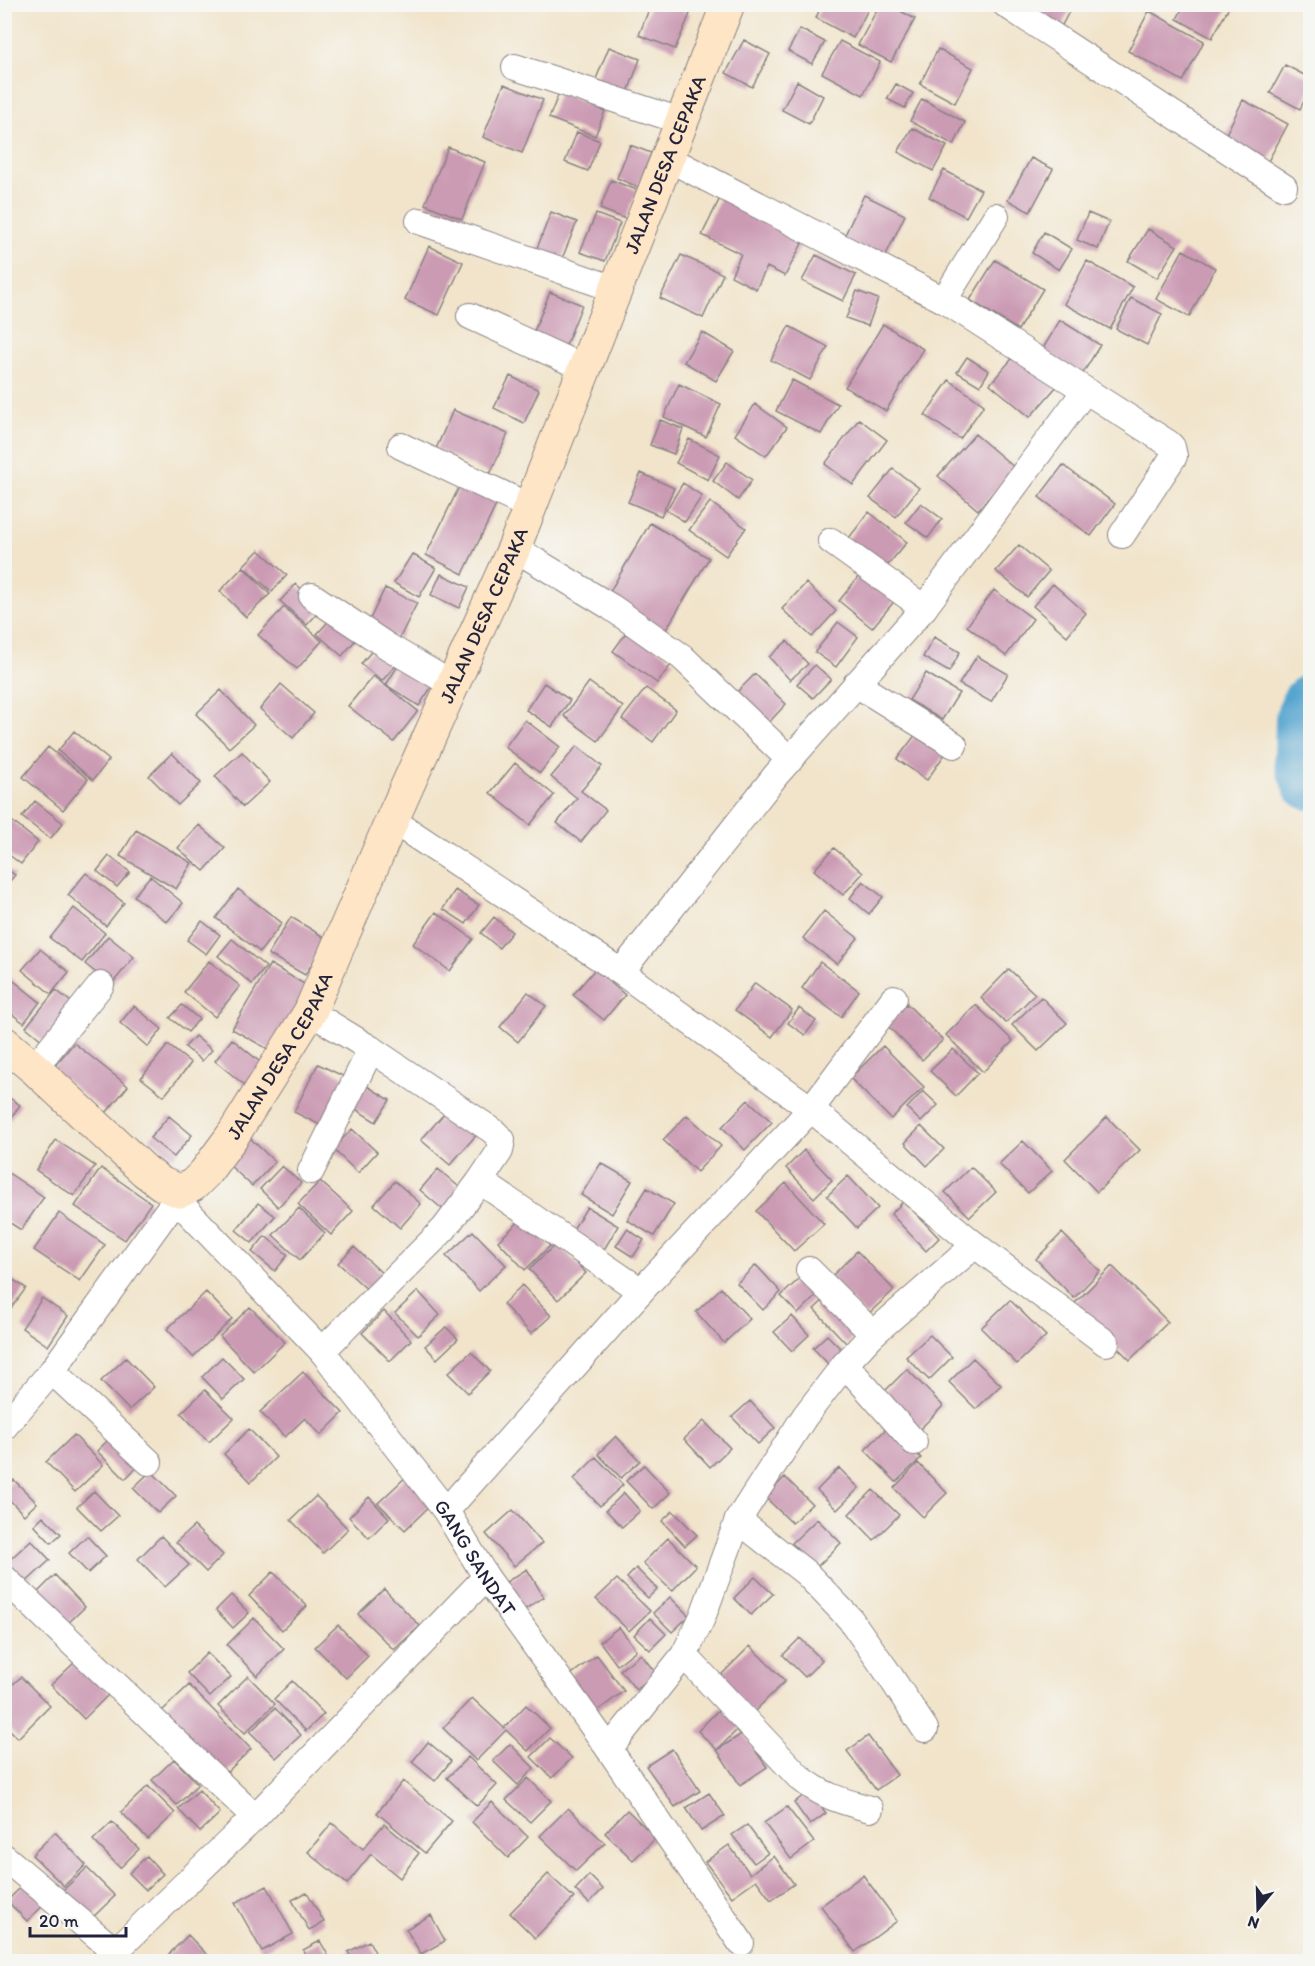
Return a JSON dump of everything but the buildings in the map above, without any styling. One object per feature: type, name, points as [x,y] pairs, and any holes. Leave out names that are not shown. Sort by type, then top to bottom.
[{"type":"street","name":"JALAN DESA CEPAKA","points":[[178,1195],[205,1173],[233,1135],[310,1012],[392,820],[514,548],[728,4]]},
{"type":"street","points":[[1005,4],[1284,187]]},
{"type":"street","points":[[514,68],[681,121]]},
{"type":"street","points":[[666,158],[944,300],[1168,443],[1174,456],[1122,535]]},
{"type":"street","points":[[944,300],[996,216]]},
{"type":"street","points":[[419,221],[615,289]]},
{"type":"street","points":[[470,316],[584,368]]},
{"type":"street","points":[[621,972],[776,775],[924,608],[1085,391]]},
{"type":"street","points":[[401,446],[530,507]]},
{"type":"street","points":[[831,541],[924,608]]},
{"type":"street","points":[[514,548],[611,607],[682,657],[790,760]]},
{"type":"street","points":[[312,596],[387,646],[453,685]]},
{"type":"street","points":[[856,684],[954,745]]},
{"type":"street","points":[[392,820],[621,972],[811,1109],[975,1245],[1106,1344]]},
{"type":"street","points":[[34,1068],[101,985]]},
{"type":"street","points":[[446,1511],[641,1291],[811,1109],[894,998]]},
{"type":"street","points":[[310,1012],[371,1048],[493,1131],[502,1140],[500,1150],[480,1181],[444,1229],[322,1351]]},
{"type":"street","points":[[4,1043],[145,1170],[178,1195],[52,1371],[4,1427]]},
{"type":"street","points":[[311,1171],[371,1048]]},
{"type":"street","points":[[480,1181],[641,1291]]},
{"type":"street","name":"GANG SANDAT","points":[[178,1195],[322,1351],[446,1511],[486,1577],[609,1749],[741,1942]]},
{"type":"street","points":[[609,1749],[684,1655],[702,1617],[738,1520],[805,1416],[845,1364],[873,1334],[975,1245]]},
{"type":"street","points":[[809,1270],[873,1334]]},
{"type":"street","points":[[845,1364],[914,1442]]},
{"type":"street","points":[[52,1371],[149,1462]]},
{"type":"street","points":[[738,1520],[806,1573],[850,1619],[925,1729]]},
{"type":"street","points":[[4,1857],[109,1956],[255,1816],[486,1577]]},
{"type":"street","points":[[4,1578],[255,1816]]},
{"type":"street","points":[[684,1655],[799,1777],[815,1790],[843,1802],[870,1809]]},
{"type":"waterway","points":[[1310,704],[1304,719],[1303,761],[1310,781]]}]
